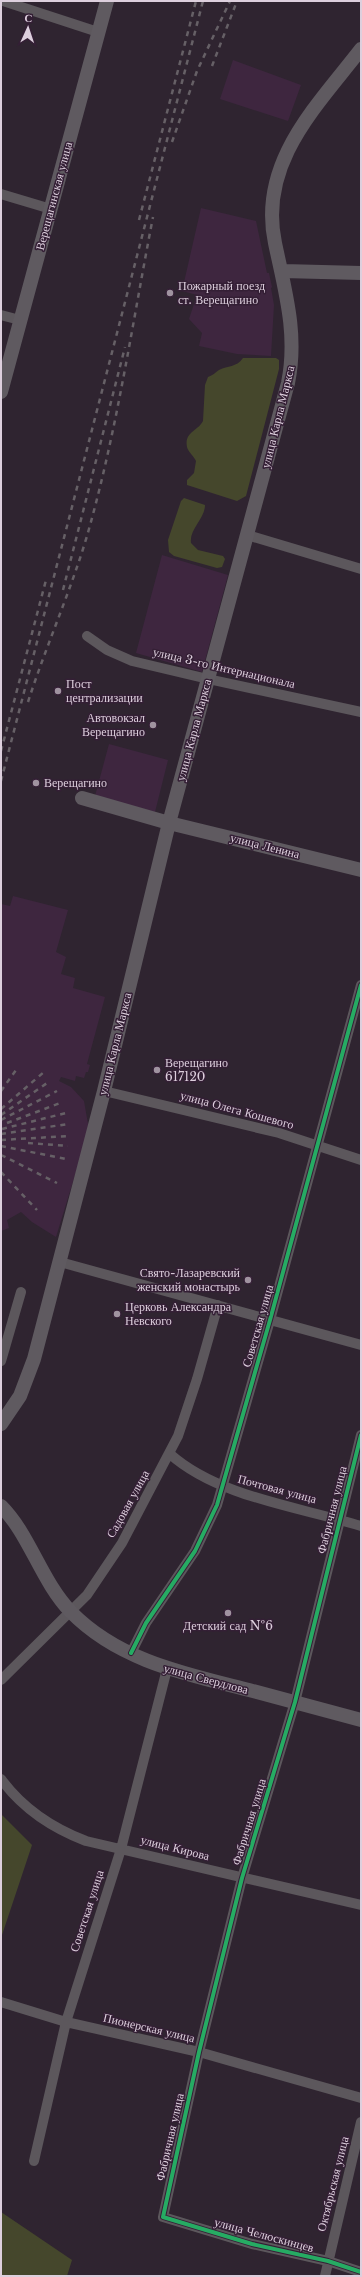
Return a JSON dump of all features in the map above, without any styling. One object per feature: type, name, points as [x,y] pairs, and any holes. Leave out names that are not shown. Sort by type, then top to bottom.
[{"type":"main road","name":"Верещагинская улица","points":[[1,392],[107,1]]},
{"type":"main road","name":"улица Карла Маркса","points":[[3,1419],[20,1396],[31,1371],[104,1091],[169,823],[292,365],[292,327],[283,271],[275,242],[272,215],[273,193],[278,171],[294,138],[361,49]]},
{"type":"main road","points":[[283,271],[361,273]]},
{"type":"main road","name":"улица Ленина","points":[[82,798],[169,823],[361,870]]},
{"type":"main road","name":"улица Свердлова","points":[[1,1506],[16,1524],[53,1590],[72,1612],[92,1629],[131,1653],[167,1670],[361,1720]]},
{"type":"street","points":[[3,1],[98,32]]},
{"type":"street","points":[[1,194],[51,209]]},
{"type":"street","points":[[1,315],[20,320]]},
{"type":"street","points":[[247,535],[361,569]]},
{"type":"street","name":"улица 3-го Интернационала","points":[[87,636],[123,658],[208,679],[361,712]]},
{"type":"street","name":"Советская улица","points":[[131,1653],[146,1624],[195,1551],[217,1505],[270,1320],[361,985]]},
{"type":"street","name":"улица Олега Кошевого","points":[[104,1091],[259,1128],[361,1160]]},
{"type":"street","points":[[60,1262],[361,1345]]},
{"type":"street","points":[[1,1361],[21,1292]]},
{"type":"street","name":"Садовая улица","points":[[1,1680],[72,1612],[104,1572],[170,1454],[194,1392],[218,1305]]},
{"type":"street","name":"Фабричная улица","points":[[163,2217],[199,2052],[242,1878],[295,1702],[339,1519],[361,1436]]},
{"type":"street","name":"Почтовая улица","points":[[170,1454],[188,1468],[222,1487],[361,1526]]},
{"type":"street","name":"Советская улица","points":[[34,2161],[66,2022],[121,1849],[167,1670]]},
{"type":"street","name":"улица Кирова","points":[[1,1779],[25,1806],[47,1822],[68,1834],[86,1841],[361,1905]]},
{"type":"street","name":"Пионерская улица","points":[[1,2002],[66,2022],[199,2052],[361,2098]]},
{"type":"street","name":"Октябрьская улица","points":[[324,2276],[361,2122]]},
{"type":"street","name":"улица Челюскинцев","points":[[163,2217],[252,2244],[328,2261],[361,2272]]},
{"type":"shaded area","points":[[233,60],[301,85],[288,121],[220,99]]},
{"type":"shaded area","points":[[201,208],[256,221],[267,273],[269,273],[272,287],[274,305],[271,356],[237,354],[199,346],[202,333],[189,319],[197,295],[182,291]]},
{"type":"shaded area","points":[[162,555],[228,575],[202,672],[136,653]]},
{"type":"shaded area","points":[[109,744],[168,760],[155,812],[95,796]]},
{"type":"shaded area","points":[[13,896],[68,910],[56,952],[66,957],[61,974],[75,978],[73,988],[105,997],[87,1064],[90,1065],[88,1072],[86,1072],[84,1078],[76,1076],[75,1081],[61,1077],[59,1081],[71,1087],[84,1101],[88,1124],[87,1136],[56,1237],[32,1222],[21,1212],[7,1220],[9,1228],[1,1231],[1,904],[10,906]]},
{"type":"green space","points":[[243,358],[276,358],[279,360],[279,369],[246,496],[237,501],[187,485],[187,480],[194,473],[196,461],[187,447],[187,442],[189,435],[203,421],[205,385],[208,377],[222,368],[238,363]]},
{"type":"green space","points":[[184,498],[205,505],[203,515],[192,533],[191,543],[198,550],[223,556],[225,559],[222,567],[217,568],[174,556],[169,552],[168,540],[181,501]]},
{"type":"green space","points":[[1,1814],[32,1845],[1,1938]]},
{"type":"green space","points":[[1,2212],[72,2260],[67,2276],[1,2276]]},
{"type":"railway","points":[[139,220],[196,1]]},
{"type":"railway","points":[[1,781],[203,1]]},
{"type":"railway","points":[[172,142],[197,71],[230,1]]},
{"type":"railway","points":[[212,66],[237,1]]},
{"type":"railway","points":[[28,702],[42,660],[66,599],[98,497],[116,417],[153,217]]},
{"type":"railway","points":[[63,590],[125,347]]},
{"type":"railway","points":[[1,751],[46,580]]},
{"type":"railway","points":[[1,1091],[16,1070]]},
{"type":"railway","points":[[1,1109],[44,1072]]},
{"type":"railway","points":[[1,1115],[50,1081]]},
{"type":"railway","points":[[1,1120],[57,1091]]},
{"type":"railway","points":[[7,1123],[63,1102]]},
{"type":"railway","points":[[2,1129],[66,1113]]},
{"type":"railway","points":[[1,1134],[68,1124]]},
{"type":"railway","points":[[1,1140],[69,1136]]},
{"type":"railway","points":[[28,1143],[68,1146]]},
{"type":"railway","points":[[1,1146],[66,1159]]},
{"type":"railway","points":[[1,1155],[57,1183]]},
{"type":"railway","points":[[1,1172],[37,1210]]},
{"type":"cycle path","points":[[131,1653],[146,1623],[195,1551],[217,1505],[270,1320],[361,985]]},
{"type":"cycle path","points":[[361,1435],[295,1702],[242,1878],[199,2052],[163,2217],[252,2244],[328,2261],[361,2272]]},
{"type":"place","name":"Пожарный поезд ст. Верещагино","points":[[170,293]]},
{"type":"place","name":"Пост централизации","points":[[58,691]]},
{"type":"place","name":"Автовокзал Верещагино","points":[[153,725]]},
{"type":"place","name":"Верещагино","points":[[36,783]]},
{"type":"place","name":"Верещагино 617120","points":[[157,1070]]},
{"type":"place","name":"Свято-Лазаревский женский монастырь","points":[[248,1280]]},
{"type":"place","name":"Церковь Александра Невского","points":[[117,1314]]},
{"type":"place","name":"Детский сад №6","points":[[228,1613]]}]
